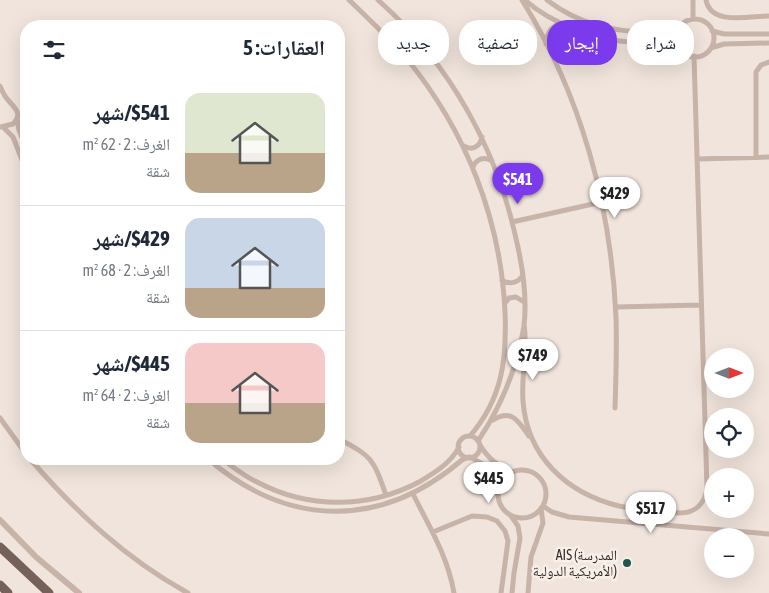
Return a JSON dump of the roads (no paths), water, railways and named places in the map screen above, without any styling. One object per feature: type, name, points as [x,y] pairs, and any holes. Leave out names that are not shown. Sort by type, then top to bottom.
[{"type":"main road","points":[[0,547],[49,593]]},
{"type":"main road","points":[[0,585],[8,593]]},
{"type":"street","points":[[231,465],[255,481],[291,497],[334,503],[355,502],[386,495],[407,488],[430,475],[451,459],[462,439],[470,436],[488,411],[501,380],[504,359],[504,304],[498,248],[490,214],[473,167],[438,102],[412,66],[380,30],[349,0]]},
{"type":"street","points":[[378,0],[406,26],[434,59],[458,94],[482,137],[492,161],[512,222],[523,275],[526,343],[523,398],[524,413],[532,441]]},
{"type":"street","points":[[522,0],[556,63],[577,113],[591,156],[602,202],[611,258],[616,307],[615,408]]},
{"type":"street","points":[[525,0],[556,20]]},
{"type":"street","points":[[547,0],[577,18],[610,29],[627,31]]},
{"type":"street","points":[[693,0],[693,19],[702,21],[712,31],[724,34],[769,34]]},
{"type":"street","points":[[706,0],[712,12],[721,17],[769,16]]},
{"type":"street","points":[[710,48],[713,40],[712,31]]},
{"type":"street","points":[[546,44],[547,34]]},
{"type":"street","points":[[491,422],[505,416],[515,418],[519,421],[543,459],[560,478],[582,492],[598,499],[628,507],[680,513],[689,512],[697,508],[704,499],[707,488],[694,56],[724,44],[769,43]]},
{"type":"street","points":[[756,157],[756,72],[761,65],[769,62]]},
{"type":"street","points":[[0,86],[7,100],[17,110],[20,132]]},
{"type":"street","points":[[1,127],[11,126],[17,120]]},
{"type":"street","points":[[1,127],[13,137],[20,155]]},
{"type":"street","points":[[463,146],[467,148],[475,147],[479,145],[482,137]]},
{"type":"street","points":[[698,159],[769,157]]},
{"type":"street","points":[[473,167],[477,160],[488,159],[492,161]]},
{"type":"street","points":[[512,222],[602,202]]},
{"type":"street","points":[[502,280],[512,283],[523,275]]},
{"type":"street","points":[[504,304],[509,298],[516,297],[524,303]]},
{"type":"street","points":[[616,307],[701,305]]},
{"type":"street","points":[[216,465],[259,492],[289,505],[309,509],[352,510],[378,506],[413,494],[462,460],[478,453],[479,443],[507,391],[524,324]]},
{"type":"street","points":[[0,418],[20,446]]},
{"type":"street","points":[[470,436],[479,443],[484,452],[501,466],[514,472]]},
{"type":"street","points":[[345,442],[364,453],[372,461],[386,495]]},
{"type":"street","points":[[459,447],[462,454],[482,464],[498,480],[499,502],[518,526],[520,535],[512,593]]},
{"type":"street","points":[[35,465],[72,506],[95,528],[146,567],[188,593]]},
{"type":"street","points":[[499,487],[506,476],[514,472],[527,471],[538,477],[546,494],[542,507],[543,523],[531,557],[528,593]]},
{"type":"street","points":[[413,494],[433,532],[448,570],[454,593]]},
{"type":"street","points":[[376,498],[378,506]]},
{"type":"street","points":[[511,516],[525,518],[534,515],[542,507]]},
{"type":"street","points":[[542,507],[564,516],[769,534]]},
{"type":"street","points":[[433,532],[472,516],[482,516],[497,521],[505,531],[508,541],[500,593]]},
{"type":"street","points":[[0,520],[36,557],[79,593]]},
{"type":"place","name":"AIS (المدرسة الأمريكية الدولية)","points":[[627,563]]}]
